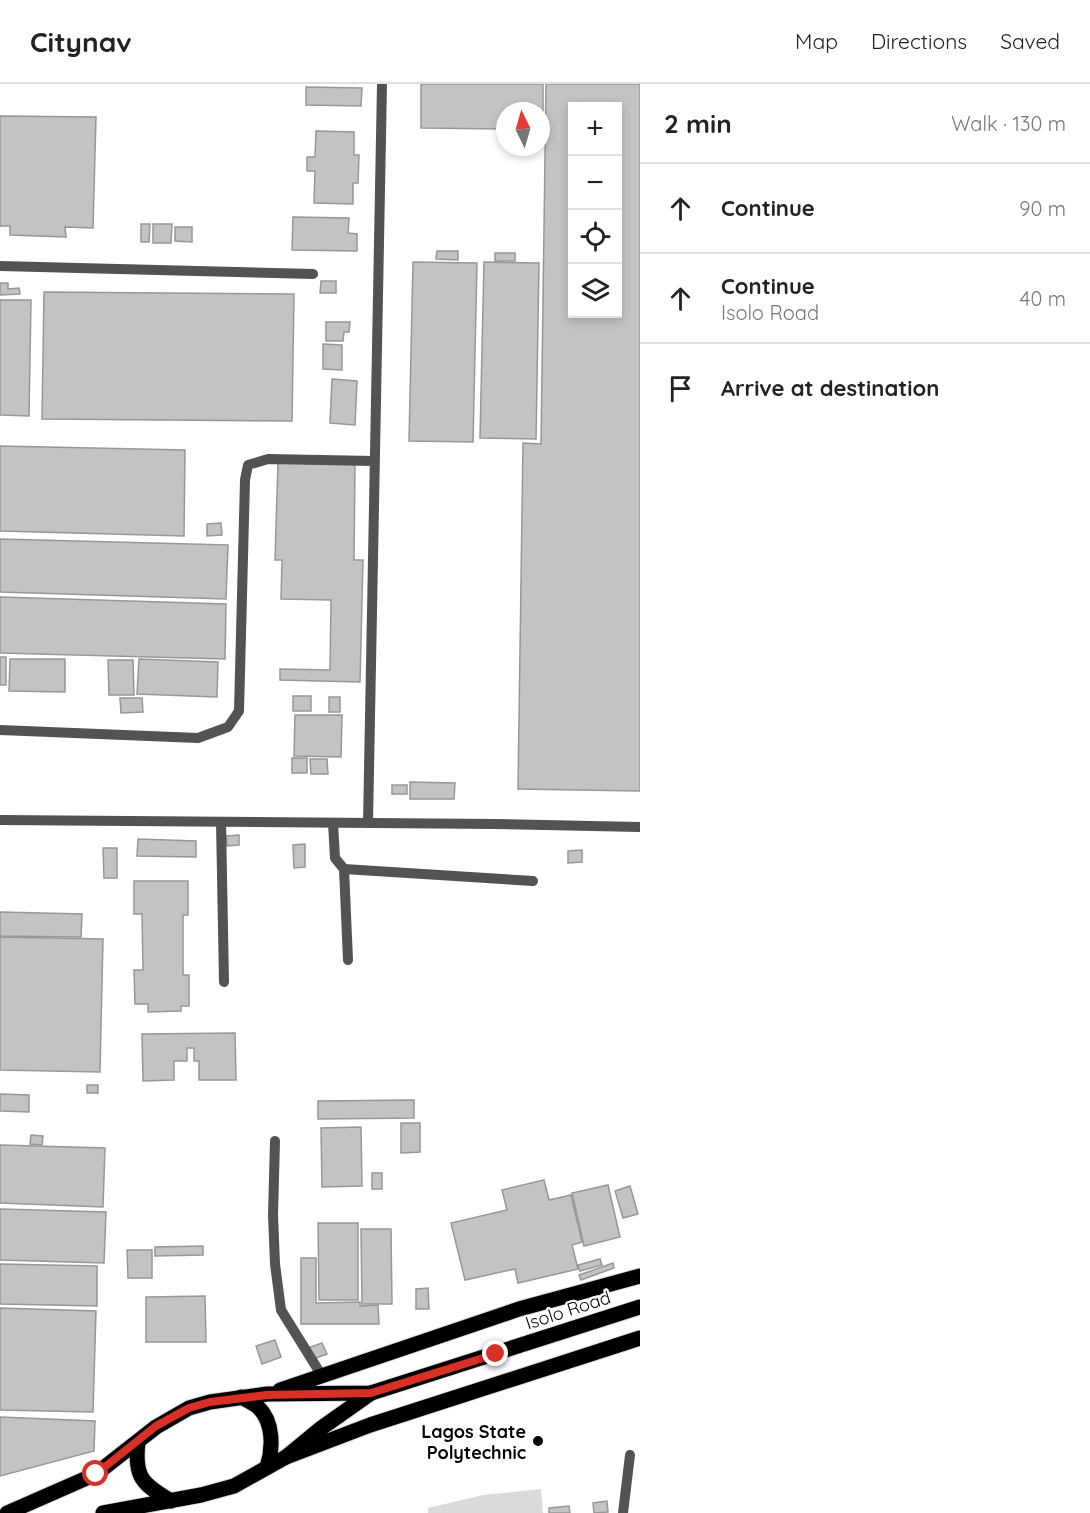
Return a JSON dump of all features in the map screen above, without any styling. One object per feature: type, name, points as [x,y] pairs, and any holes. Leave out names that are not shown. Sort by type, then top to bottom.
[{"type":"main road","points":[[267,1395],[519,1309],[640,1276]]},
{"type":"main road","name":"Isolo Road","points":[[371,1393],[640,1307]]},
{"type":"main road","points":[[103,1513],[171,1501],[234,1486],[286,1457],[370,1425],[640,1338]]},
{"type":"main road","points":[[286,1457],[320,1429],[371,1393]]},
{"type":"main road","points":[[7,1513],[96,1474],[156,1426],[189,1408],[241,1397],[371,1393]]},
{"type":"main road","points":[[241,1397],[258,1408],[265,1417],[270,1430],[271,1455],[267,1467]]},
{"type":"main road","points":[[138,1442],[136,1464],[140,1478],[171,1501]]},
{"type":"lane","points":[[368,823],[381,84]]},
{"type":"lane","points":[[0,266],[313,274]]},
{"type":"lane","points":[[0,730],[198,738],[228,727],[239,711],[245,480],[248,465],[268,459],[374,461]]},
{"type":"lane","points":[[0,820],[640,827]]},
{"type":"lane","points":[[221,822],[224,982]]},
{"type":"lane","points":[[333,823],[335,858],[344,869],[348,960]]},
{"type":"lane","points":[[344,869],[533,881]]},
{"type":"lane","points":[[275,1141],[274,1254],[281,1310],[322,1376]]},
{"type":"lane","points":[[623,1513],[630,1455]]},
{"type":"shaded area","points":[[541,1489],[543,1513],[428,1513],[428,1508],[483,1495]]},
{"type":"building","points":[[421,84],[543,84],[543,102],[496,102],[496,129],[421,128]]},
{"type":"building","points":[[546,84],[640,84],[640,791],[518,789],[523,443],[541,444],[545,156],[550,156],[550,102],[546,102]]},
{"type":"building","points":[[306,87],[362,88],[361,106],[306,105]]},
{"type":"building","points":[[0,116],[96,117],[93,228],[65,227],[66,237],[10,235],[10,226],[0,226]]},
{"type":"building","points":[[316,131],[354,132],[354,155],[359,155],[358,183],[353,183],[353,204],[314,203],[315,171],[307,171],[307,157],[315,157]]},
{"type":"building","points":[[293,217],[349,218],[348,233],[357,234],[357,251],[292,250]]},
{"type":"building","points":[[141,224],[150,224],[149,242],[141,242]]},
{"type":"building","points":[[153,224],[172,224],[171,243],[153,243]]},
{"type":"building","points":[[175,227],[192,227],[192,242],[175,241]]},
{"type":"building","points":[[437,251],[458,251],[458,260],[436,259]]},
{"type":"building","points":[[495,253],[515,253],[515,261],[495,261]]},
{"type":"building","points":[[413,262],[477,263],[473,442],[409,441]]},
{"type":"building","points":[[484,262],[539,263],[536,439],[480,438]]},
{"type":"building","points":[[321,281],[336,281],[336,293],[320,293]]},
{"type":"building","points":[[0,283],[8,283],[8,289],[19,288],[20,294],[0,295]]},
{"type":"building","points":[[44,292],[294,294],[292,421],[42,419]]},
{"type":"building","points":[[0,300],[31,300],[29,416],[0,415]]},
{"type":"building","points":[[326,322],[350,322],[349,332],[344,332],[343,341],[326,341]]},
{"type":"building","points":[[323,344],[342,345],[342,370],[323,369]]},
{"type":"building","points":[[332,379],[357,381],[355,425],[330,423]]},
{"type":"building","points":[[0,446],[185,450],[184,536],[0,531]]},
{"type":"building","points":[[278,462],[355,464],[354,560],[363,560],[360,682],[280,680],[280,669],[330,670],[331,600],[281,599],[282,560],[275,560]]},
{"type":"building","points":[[221,523],[222,535],[207,536],[207,524]]},
{"type":"building","points":[[0,539],[228,545],[226,599],[0,592]]},
{"type":"building","points":[[0,597],[226,604],[225,659],[0,653]]},
{"type":"building","points":[[0,657],[6,657],[6,685],[0,685]]},
{"type":"building","points":[[10,659],[65,659],[65,692],[9,691]]},
{"type":"building","points":[[139,659],[218,662],[217,697],[137,694]]},
{"type":"building","points":[[108,660],[133,660],[134,695],[109,695]]},
{"type":"building","points":[[293,696],[311,696],[311,711],[293,711]]},
{"type":"building","points":[[329,697],[340,697],[340,712],[329,712]]},
{"type":"building","points":[[120,698],[142,698],[143,712],[121,713]]},
{"type":"building","points":[[295,715],[342,715],[341,757],[294,756]]},
{"type":"building","points":[[292,758],[307,758],[307,773],[292,773]]},
{"type":"building","points":[[310,759],[327,759],[328,774],[311,774]]},
{"type":"building","points":[[410,782],[455,783],[454,799],[410,799]]},
{"type":"building","points":[[392,785],[407,785],[407,794],[392,794]]},
{"type":"building","points":[[239,835],[239,845],[227,846],[226,836]]},
{"type":"building","points":[[138,839],[196,841],[196,857],[137,856]]},
{"type":"building","points":[[305,844],[305,867],[294,868],[293,845]]},
{"type":"building","points":[[103,848],[117,848],[117,878],[104,878]]},
{"type":"building","points":[[582,850],[582,862],[568,863],[568,851]]},
{"type":"building","points":[[134,881],[188,881],[188,915],[183,915],[183,975],[189,975],[189,1006],[181,1006],[181,1011],[148,1012],[148,1004],[135,1004],[134,970],[143,970],[142,914],[134,914]]},
{"type":"building","points":[[0,912],[82,914],[81,937],[0,936]]},
{"type":"building","points":[[0,937],[103,939],[100,1072],[0,1070]]},
{"type":"building","points":[[235,1033],[236,1080],[199,1080],[199,1061],[194,1061],[194,1048],[187,1048],[187,1061],[174,1061],[174,1080],[143,1081],[142,1034]]},
{"type":"building","points":[[87,1085],[98,1085],[98,1093],[87,1093]]},
{"type":"building","points":[[0,1094],[29,1095],[29,1112],[0,1111]]},
{"type":"building","points":[[414,1100],[414,1118],[318,1119],[318,1101]]},
{"type":"building","points":[[401,1123],[420,1123],[420,1152],[401,1153]]},
{"type":"building","points":[[361,1127],[362,1186],[322,1187],[321,1128]]},
{"type":"building","points":[[31,1135],[43,1136],[42,1145],[30,1144]]},
{"type":"building","points":[[0,1145],[105,1148],[103,1207],[0,1203]]},
{"type":"building","points":[[372,1173],[382,1173],[382,1189],[372,1189]]},
{"type":"building","points":[[544,1180],[549,1200],[571,1195],[582,1242],[572,1245],[578,1269],[518,1283],[515,1269],[465,1280],[451,1223],[507,1210],[502,1190]]},
{"type":"building","points":[[608,1185],[620,1237],[584,1246],[572,1193]]},
{"type":"building","points":[[630,1186],[638,1214],[623,1218],[615,1191]]},
{"type":"building","points":[[0,1209],[106,1212],[104,1263],[0,1260]]},
{"type":"building","points":[[318,1223],[358,1223],[358,1300],[319,1300]]},
{"type":"building","points":[[361,1229],[391,1229],[392,1304],[362,1304]]},
{"type":"building","points":[[203,1246],[203,1255],[155,1256],[155,1247]]},
{"type":"building","points":[[127,1250],[152,1250],[152,1278],[128,1278]]},
{"type":"building","points":[[301,1258],[316,1258],[316,1303],[360,1302],[360,1306],[378,1305],[379,1324],[301,1324]]},
{"type":"building","points":[[600,1259],[602,1265],[580,1271],[578,1265]]},
{"type":"building","points":[[613,1263],[614,1268],[581,1280],[579,1275]]},
{"type":"building","points":[[0,1264],[97,1266],[97,1306],[0,1304]]},
{"type":"building","points":[[428,1288],[429,1309],[416,1309],[416,1289]]},
{"type":"building","points":[[205,1296],[206,1342],[146,1342],[146,1297]]},
{"type":"building","points":[[0,1308],[96,1311],[93,1412],[0,1410]]},
{"type":"building","points":[[275,1340],[281,1357],[262,1364],[256,1346]]},
{"type":"building","points":[[322,1343],[327,1354],[313,1359],[308,1348]]},
{"type":"building","points":[[0,1417],[95,1421],[94,1451],[0,1476]]},
{"type":"building","points":[[607,1501],[608,1512],[594,1513],[593,1503]]},
{"type":"building","points":[[569,1506],[570,1513],[549,1513],[549,1508]]},
{"type":"place","name":"Lagos State Polytechnic","points":[[538,1441]]},
{"type":"route","points":[[96,1474],[156,1426],[189,1408],[241,1397],[371,1393],[496,1354]]}]
